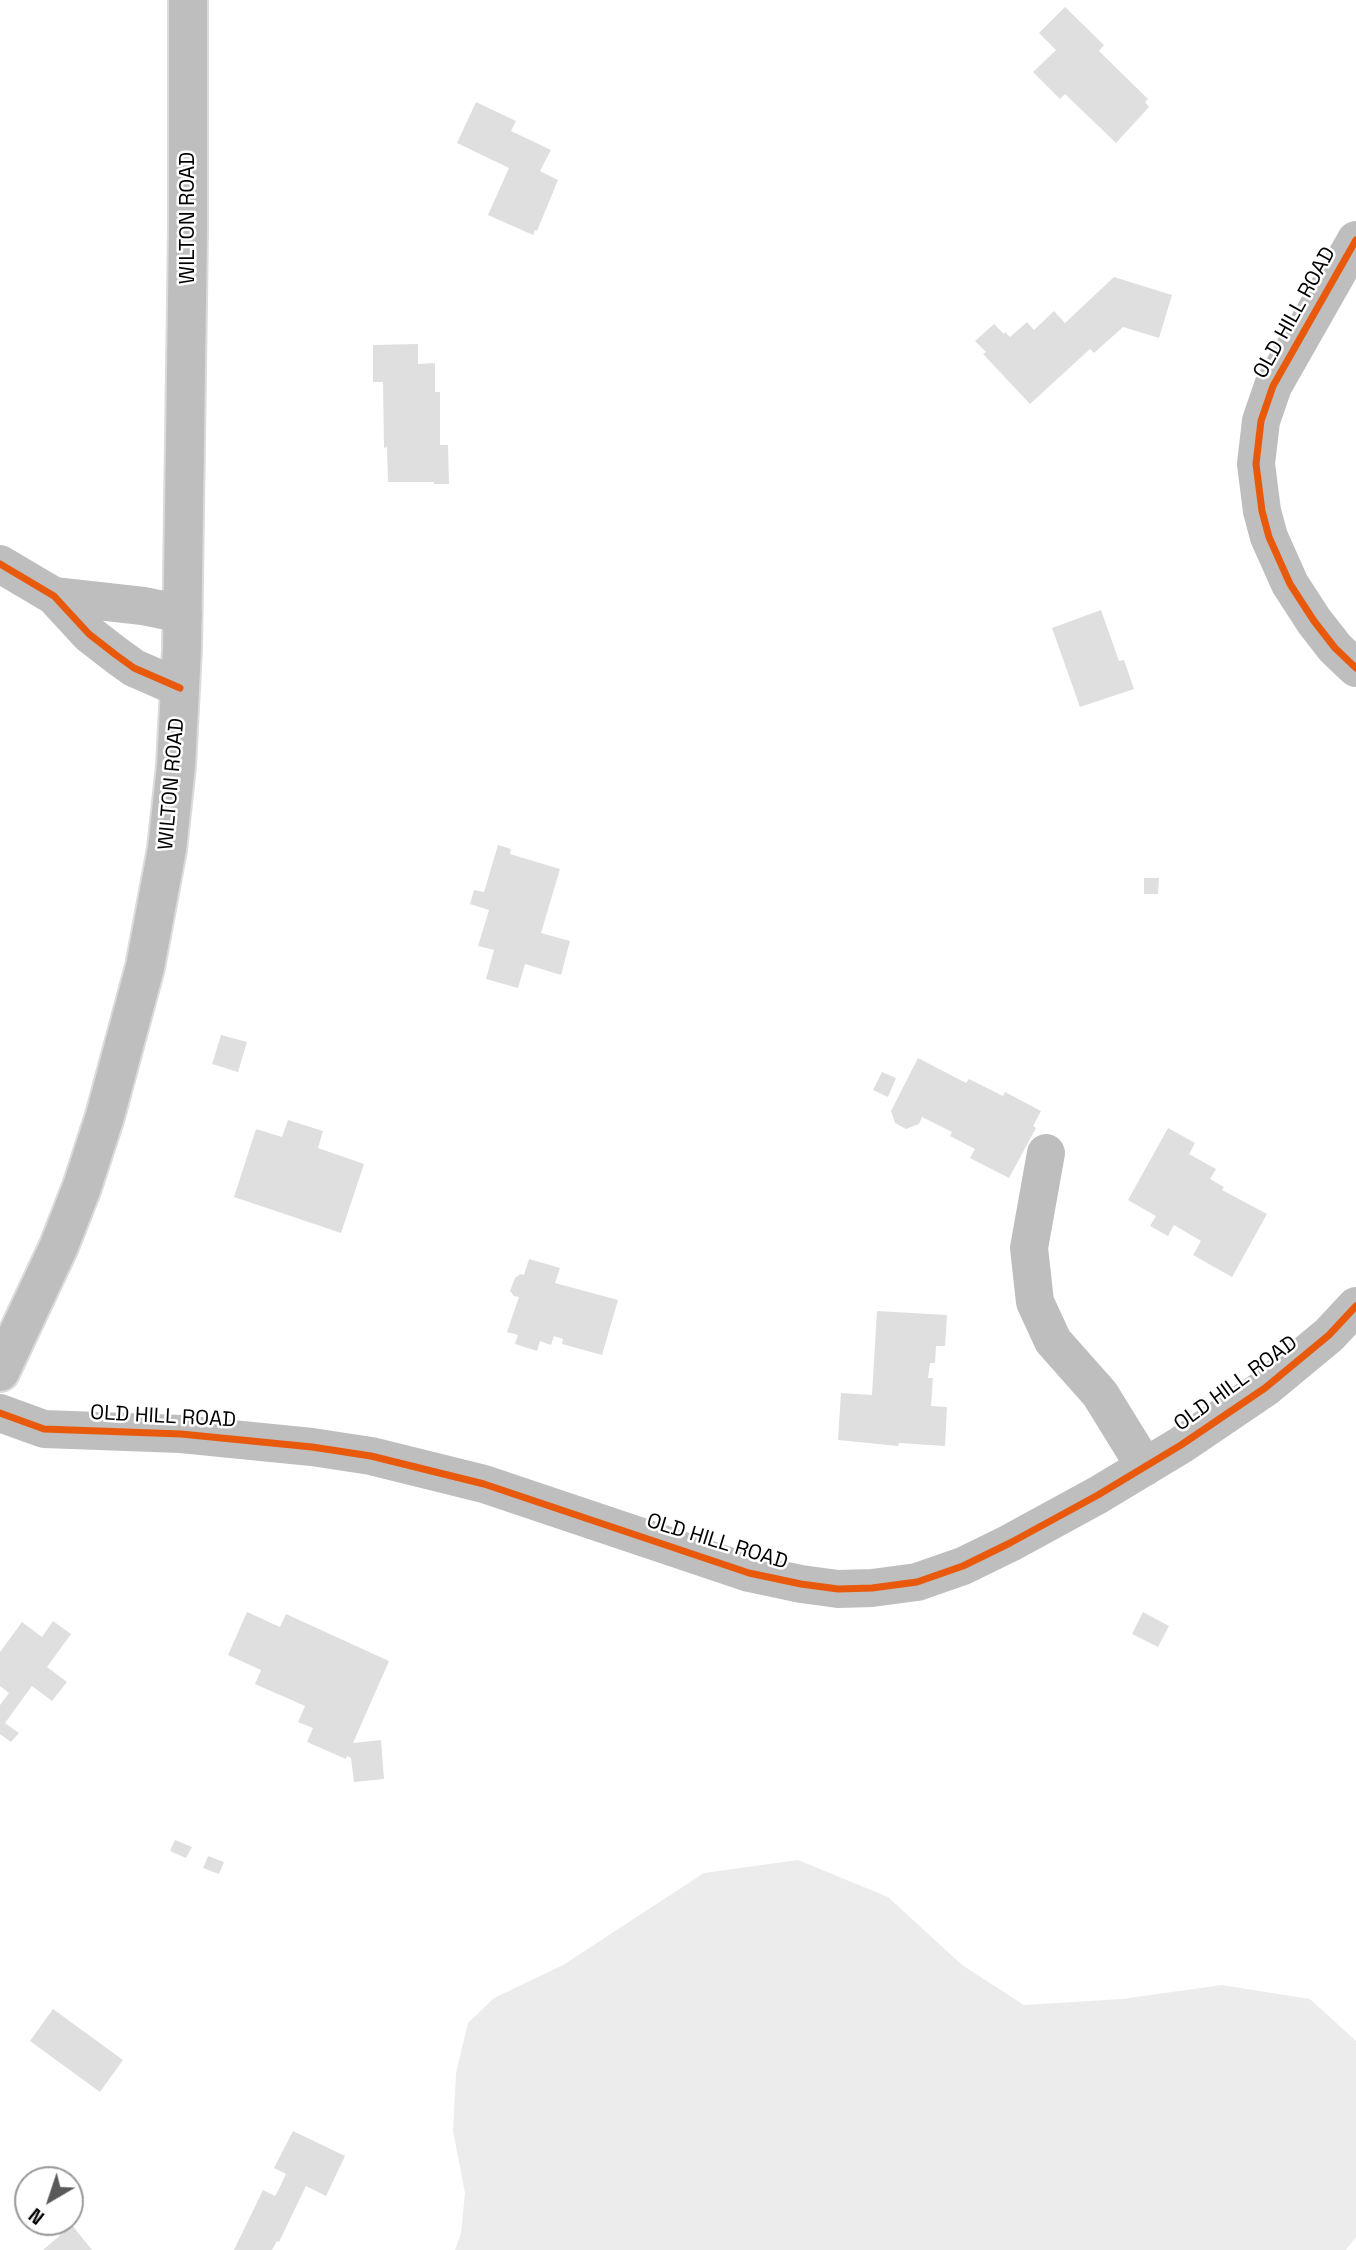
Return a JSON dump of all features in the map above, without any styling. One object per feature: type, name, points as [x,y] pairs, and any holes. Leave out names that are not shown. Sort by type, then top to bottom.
[{"type":"street","name":"WILTON ROAD","points":[[0,1372],[34,1302],[82,1187],[129,1033],[152,934],[167,849],[176,766],[183,614],[188,0]]},
{"type":"street","name":"OLD HILL ROAD","points":[[1356,240],[1273,386],[1261,421],[1256,464],[1262,511],[1269,537],[1290,584],[1335,648],[1356,668]]},
{"type":"street","points":[[0,564],[54,596],[89,634],[134,668],[180,688]]},
{"type":"street","points":[[54,596],[143,606],[183,614]]},
{"type":"street","points":[[1046,1153],[1029,1248],[1035,1302],[1053,1341],[1100,1394],[1145,1467]]},
{"type":"street","name":"OLD HILL ROAD","points":[[0,1413],[44,1429],[118,1430],[248,1439],[384,1458],[519,1496],[725,1567],[774,1579],[838,1588],[872,1588],[916,1582],[963,1566],[1038,1528],[1145,1467],[1265,1388],[1329,1335],[1356,1306]]},
{"type":"shaded area","points":[[798,1860],[888,1897],[962,1965],[1024,2005],[1122,1999],[1222,1985],[1310,1999],[1356,2041],[1356,2237],[1346,2250],[455,2250],[461,2233],[465,2193],[453,2131],[456,2073],[468,2023],[494,1998],[563,1965],[704,1873]]},
{"type":"building","points":[[1065,7],[1104,45],[1099,51],[1148,99],[1145,102],[1149,107],[1116,143],[1065,94],[1060,99],[1033,72],[1056,50],[1039,33]]},
{"type":"building","points":[[476,102],[516,121],[511,131],[551,150],[540,171],[558,180],[533,235],[488,215],[509,168],[457,143]]},
{"type":"building","points":[[1114,277],[1172,295],[1159,338],[1123,327],[1094,353],[1090,349],[1030,404],[983,354],[986,352],[975,341],[994,324],[1010,337],[1027,322],[1034,330],[1054,311],[1065,323]]},
{"type":"building","points":[[418,344],[418,364],[435,363],[435,392],[440,392],[440,445],[448,445],[449,484],[388,482],[387,447],[384,448],[383,382],[373,382],[373,345]]},
{"type":"building","points":[[1101,610],[1119,661],[1124,660],[1134,689],[1080,707],[1052,628]]},
{"type":"building","points":[[498,845],[511,849],[510,854],[560,869],[541,933],[570,941],[561,975],[525,964],[518,988],[486,979],[494,950],[478,946],[489,910],[470,904],[474,890],[484,892]]},
{"type":"building","points":[[1144,878],[1159,878],[1158,894],[1144,894]]},
{"type":"building","points":[[221,1035],[247,1042],[238,1072],[212,1064]]},
{"type":"building","points":[[918,1058],[966,1083],[969,1079],[1003,1096],[1005,1092],[1041,1111],[1033,1126],[1036,1128],[1009,1178],[970,1158],[975,1149],[950,1136],[952,1132],[922,1117],[919,1124],[906,1129],[895,1123],[891,1111]]},
{"type":"building","points":[[882,1072],[896,1078],[888,1097],[873,1090]]},
{"type":"building","points":[[288,1120],[323,1131],[318,1148],[364,1164],[341,1233],[234,1197],[256,1129],[282,1137]]},
{"type":"building","points":[[1168,1128],[1195,1143],[1189,1154],[1216,1169],[1210,1179],[1224,1187],[1222,1190],[1267,1214],[1232,1277],[1193,1255],[1201,1241],[1174,1225],[1168,1236],[1150,1226],[1156,1216],[1128,1200]]},
{"type":"building","points":[[529,1259],[560,1268],[555,1283],[618,1300],[602,1355],[562,1344],[563,1339],[554,1336],[551,1345],[540,1341],[537,1351],[515,1344],[518,1335],[507,1332],[519,1297],[510,1291],[515,1278],[520,1274],[524,1275]]},
{"type":"building","points":[[877,1311],[947,1315],[945,1346],[936,1346],[935,1363],[930,1363],[928,1378],[933,1378],[931,1406],[947,1407],[945,1446],[899,1443],[898,1446],[838,1440],[841,1393],[872,1395]]},
{"type":"building","points":[[247,1612],[280,1627],[286,1614],[389,1661],[353,1743],[381,1740],[384,1779],[354,1782],[351,1758],[347,1756],[346,1759],[307,1742],[313,1728],[298,1722],[305,1706],[255,1684],[261,1670],[228,1655]]},
{"type":"building","points":[[1143,1612],[1169,1626],[1158,1647],[1132,1634]]},
{"type":"building","points":[[53,1621],[71,1634],[47,1667],[67,1682],[52,1701],[32,1686],[5,1723],[19,1733],[11,1742],[0,1734],[0,1705],[9,1693],[0,1686],[0,1652],[22,1622],[42,1637]]},
{"type":"building","points":[[175,1840],[192,1847],[186,1858],[170,1851]]},
{"type":"building","points":[[208,1856],[224,1862],[219,1874],[203,1868]]},
{"type":"building","points":[[53,2009],[123,2060],[100,2092],[30,2041]]},
{"type":"building","points":[[293,2131],[345,2156],[326,2196],[306,2186],[279,2242],[277,2241],[272,2250],[234,2250],[263,2190],[275,2196],[279,2189],[286,2174],[274,2168]]},
{"type":"building","points":[[59,2236],[81,2236],[92,2250],[43,2250]]},
{"type":"cycle path","points":[[1356,240],[1273,386],[1261,421],[1256,464],[1262,511],[1269,537],[1290,584],[1335,648],[1356,668]]},
{"type":"cycle path","points":[[0,564],[54,596],[89,634],[134,668],[180,688]]},
{"type":"cycle path","points":[[0,1413],[44,1429],[181,1434],[312,1447],[371,1456],[484,1484],[749,1573],[838,1589],[872,1588],[917,1582],[963,1566],[1098,1495],[1181,1445],[1265,1388],[1329,1335],[1356,1306]]}]
